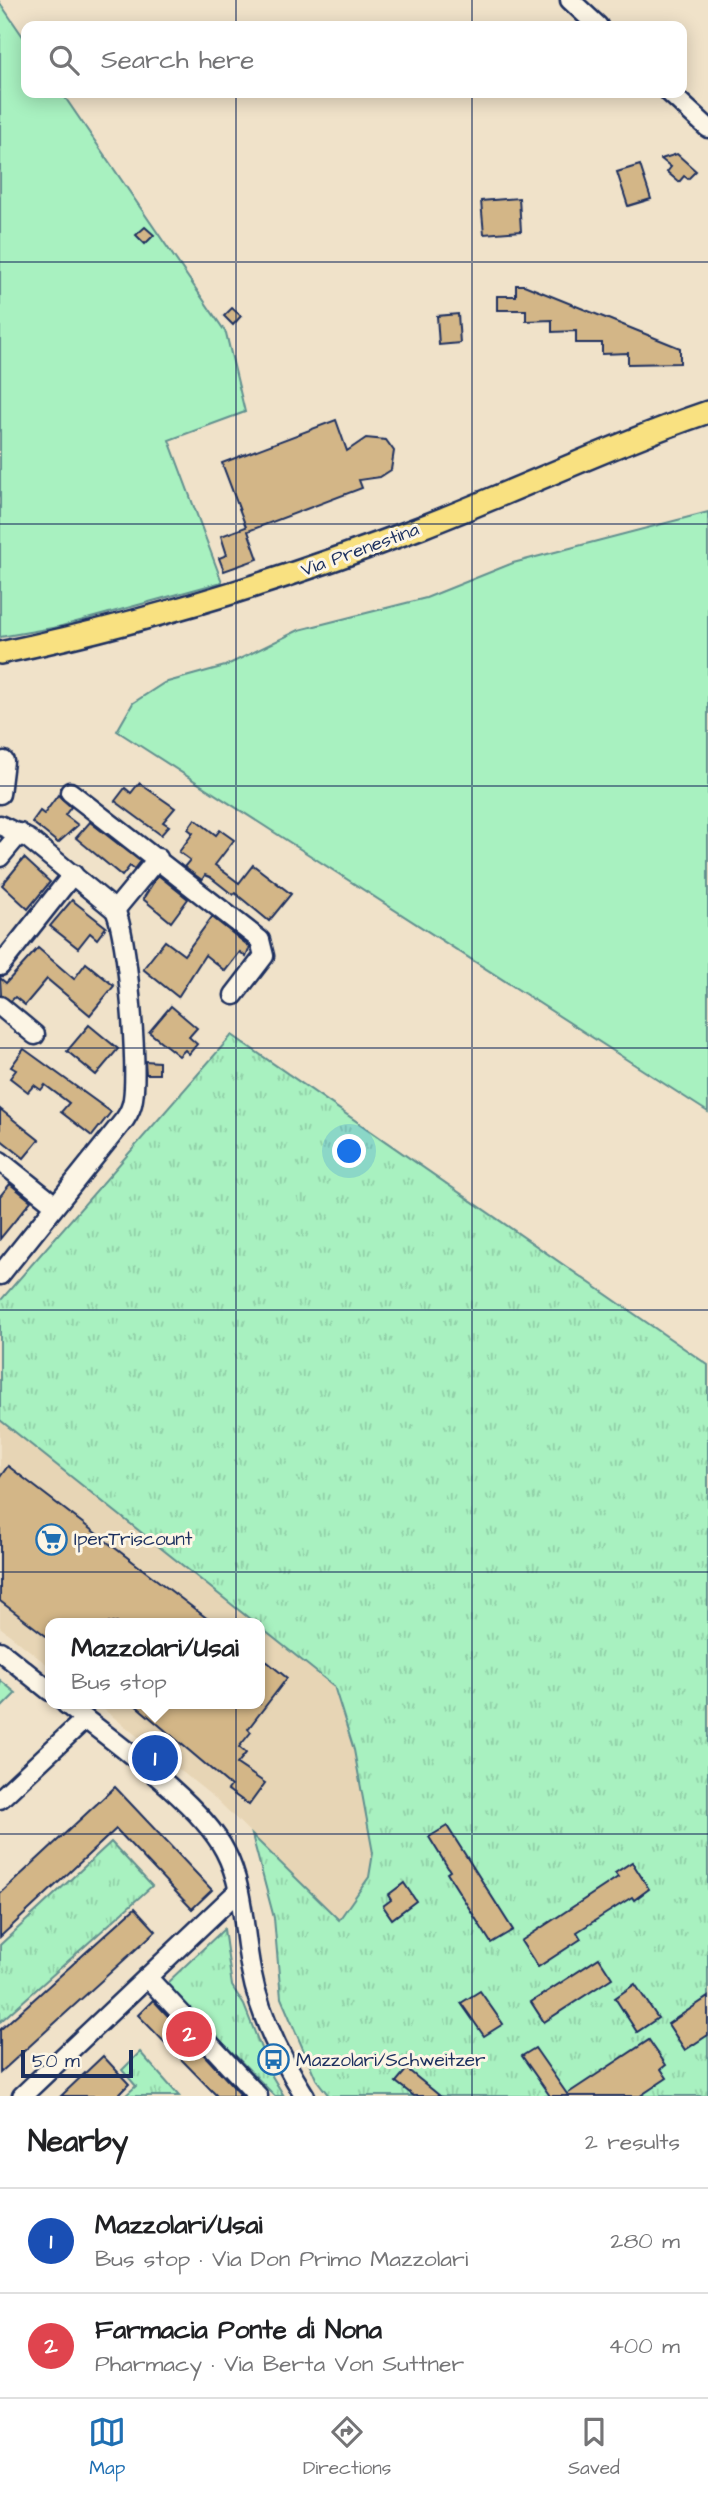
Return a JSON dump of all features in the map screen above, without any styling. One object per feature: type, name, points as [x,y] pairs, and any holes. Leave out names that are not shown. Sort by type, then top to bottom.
[{"type":"main road","name":"Via Prenestina","points":[[0,653],[151,618],[253,589],[424,526],[708,412]]},
{"type":"street","points":[[570,0],[593,21]]},
{"type":"street","points":[[675,98],[708,128]]},
{"type":"street","points":[[0,794],[4,761]]},
{"type":"street","points":[[70,792],[158,858],[263,943],[264,956],[233,995]]},
{"type":"street","points":[[0,825],[20,833],[115,910],[121,927],[131,1010],[133,1101],[122,1123],[0,1275]]},
{"type":"street","points":[[0,857],[20,833]]},
{"type":"street","points":[[115,910],[158,858]]},
{"type":"street","points":[[0,966],[73,874]]},
{"type":"street","points":[[0,1006],[35,1035]]},
{"type":"street","points":[[0,1161],[55,1205]]},
{"type":"street","points":[[0,1651],[45,1687]]},
{"type":"street","points":[[72,1709],[203,1818],[226,1853],[238,1891],[259,2000],[271,2033],[305,2096]]},
{"type":"street","points":[[0,1799],[85,1719]]},
{"type":"street","points":[[22,2096],[238,1891]]},
{"type":"street","points":[[147,1978],[258,2096]]},
{"type":"shaded area","name":"IperTriscount","points":[[0,1420],[249,1618],[45,1618],[45,1663],[0,1627]]},
{"type":"shaded area","points":[[265,1631],[333,1686],[354,1750],[373,1853],[370,1877],[340,1921],[216,1799],[103,1709],[265,1709]]},
{"type":"green space","points":[[0,3],[21,34],[21,98],[65,98],[226,333],[245,412],[169,440],[222,582],[58,627],[0,637]]},
{"type":"green space","points":[[708,512],[708,1112],[117,731],[133,703],[164,683],[225,666],[299,630],[426,598],[513,563]]},
{"type":"green space","points":[[232,1035],[708,1365],[708,2096],[329,2096],[316,2079],[281,1998],[274,1918],[252,1835],[339,1920],[369,1877],[373,1853],[354,1750],[334,1686],[265,1631],[265,1618],[249,1618],[0,1420],[0,1301]]},
{"type":"green space","points":[[0,1680],[16,1693],[0,1709]]},
{"type":"green space","points":[[111,1842],[152,1886],[0,2022],[0,1945]]},
{"type":"green space","points":[[224,1929],[232,1986],[244,2005],[272,2076],[284,2096],[275,2096],[167,1986],[169,1981]]},
{"type":"green space","points":[[140,2052],[179,2096],[125,2096],[136,2086],[122,2070]]},
{"type":"building","points":[[677,154],[696,171],[688,179],[684,176],[679,182],[667,172],[671,167],[661,159]]},
{"type":"building","points":[[640,165],[651,199],[628,206],[617,172]]},
{"type":"building","points":[[519,198],[521,231],[484,234],[481,201]]},
{"type":"building","points":[[145,227],[154,235],[145,244],[136,235]]},
{"type":"building","points":[[516,285],[524,285],[680,348],[680,363],[628,364],[628,353],[602,354],[602,343],[576,343],[576,331],[552,332],[552,320],[526,321],[526,310],[497,310],[497,296],[516,296]]},
{"type":"building","points":[[232,308],[241,316],[233,325],[224,316]]},
{"type":"building","points":[[458,314],[460,343],[439,345],[437,316]]},
{"type":"building","points":[[336,420],[347,451],[366,438],[386,440],[394,451],[391,470],[380,477],[359,480],[362,488],[248,531],[258,559],[224,571],[219,558],[227,555],[221,536],[246,527],[222,463]]},
{"type":"building","points":[[139,783],[175,808],[163,822],[169,826],[161,835],[115,801],[125,788],[131,793]]},
{"type":"building","points":[[58,795],[71,807],[65,815],[78,825],[58,843],[32,822],[40,811],[44,814]]},
{"type":"building","points":[[195,819],[216,835],[220,830],[234,840],[215,865],[239,883],[253,865],[291,894],[269,921],[235,893],[233,895],[210,877],[205,875],[202,880],[184,867],[190,860],[179,852],[193,833],[188,829]]},
{"type":"building","points":[[90,822],[140,861],[134,869],[130,866],[122,876],[76,838]]},
{"type":"building","points":[[24,858],[50,882],[28,909],[2,885]]},
{"type":"building","points":[[158,875],[188,899],[171,922],[143,899]]},
{"type":"building","points":[[72,900],[106,927],[97,939],[90,933],[78,948],[50,926]]},
{"type":"building","points":[[212,917],[250,947],[246,957],[240,952],[225,971],[205,955],[178,997],[143,969],[165,941],[184,955]]},
{"type":"building","points":[[38,948],[74,979],[86,963],[114,986],[90,1015],[47,979],[25,1005],[15,997],[11,1001],[1,995],[0,978],[6,983]]},
{"type":"building","points":[[171,1006],[197,1028],[189,1037],[197,1044],[189,1054],[185,1050],[179,1056],[149,1032]]},
{"type":"building","points":[[89,1025],[118,1049],[96,1075],[67,1051]]},
{"type":"building","points":[[24,1049],[111,1112],[92,1136],[61,1112],[69,1103],[45,1085],[41,1090],[34,1085],[28,1092],[10,1078],[16,1070],[11,1067]]},
{"type":"building","points":[[145,1061],[159,1062],[159,1074],[146,1074]]},
{"type":"building","points":[[0,1109],[39,1140],[24,1158],[0,1139]]},
{"type":"building","points":[[10,1184],[31,1201],[0,1239],[0,1196]]},
{"type":"building","name":"IperTriscount","points":[[8,1466],[206,1618],[45,1618],[45,1635],[0,1601],[0,1477]]},
{"type":"building","points":[[265,1660],[287,1678],[265,1707]]},
{"type":"building","points":[[140,1709],[263,1709],[248,1729],[251,1732],[239,1747],[246,1753],[237,1764],[265,1783],[249,1805],[228,1790],[231,1786]]},
{"type":"building","points":[[115,1787],[212,1890],[192,1909],[116,1829],[0,1937],[0,1894]]},
{"type":"building","points":[[447,1826],[513,1930],[491,1943],[447,1873],[450,1871],[429,1837]]},
{"type":"building","points":[[632,1862],[649,1889],[577,1932],[581,1939],[538,1967],[521,1941],[618,1877],[615,1873]]},
{"type":"building","points":[[404,1883],[416,1901],[392,1919],[383,1906],[391,1900],[388,1895]]},
{"type":"building","points":[[135,1908],[156,1931],[0,2073],[0,2030]]},
{"type":"building","points":[[599,1958],[612,1978],[544,2022],[531,2002]]},
{"type":"building","points":[[635,1984],[658,2018],[637,2032],[615,1998]]},
{"type":"building","points":[[480,1991],[503,2024],[484,2036],[461,2003]]},
{"type":"building","points":[[708,1997],[708,2035],[685,2050],[668,2024]]},
{"type":"building","points":[[153,2000],[242,2096],[217,2096],[138,2015]]},
{"type":"building","points":[[649,2040],[666,2065],[661,2069],[667,2078],[640,2096],[550,2096],[522,2056],[535,2048],[567,2094]]},
{"type":"building","points":[[103,2056],[129,2084],[117,2096],[61,2096]]},
{"type":"building","points":[[407,2069],[440,2096],[414,2096],[396,2082]]},
{"type":"place","name":"IperTriscount","points":[[51,1539]]},
{"type":"place","name":"Mazzolari/Usai","points":[[155,1758]]},
{"type":"place","name":"Farmacia Ponte di Nona","points":[[189,2034]]},
{"type":"place","name":"Mazzolari/Schweitzer","points":[[273,2060]]}]
